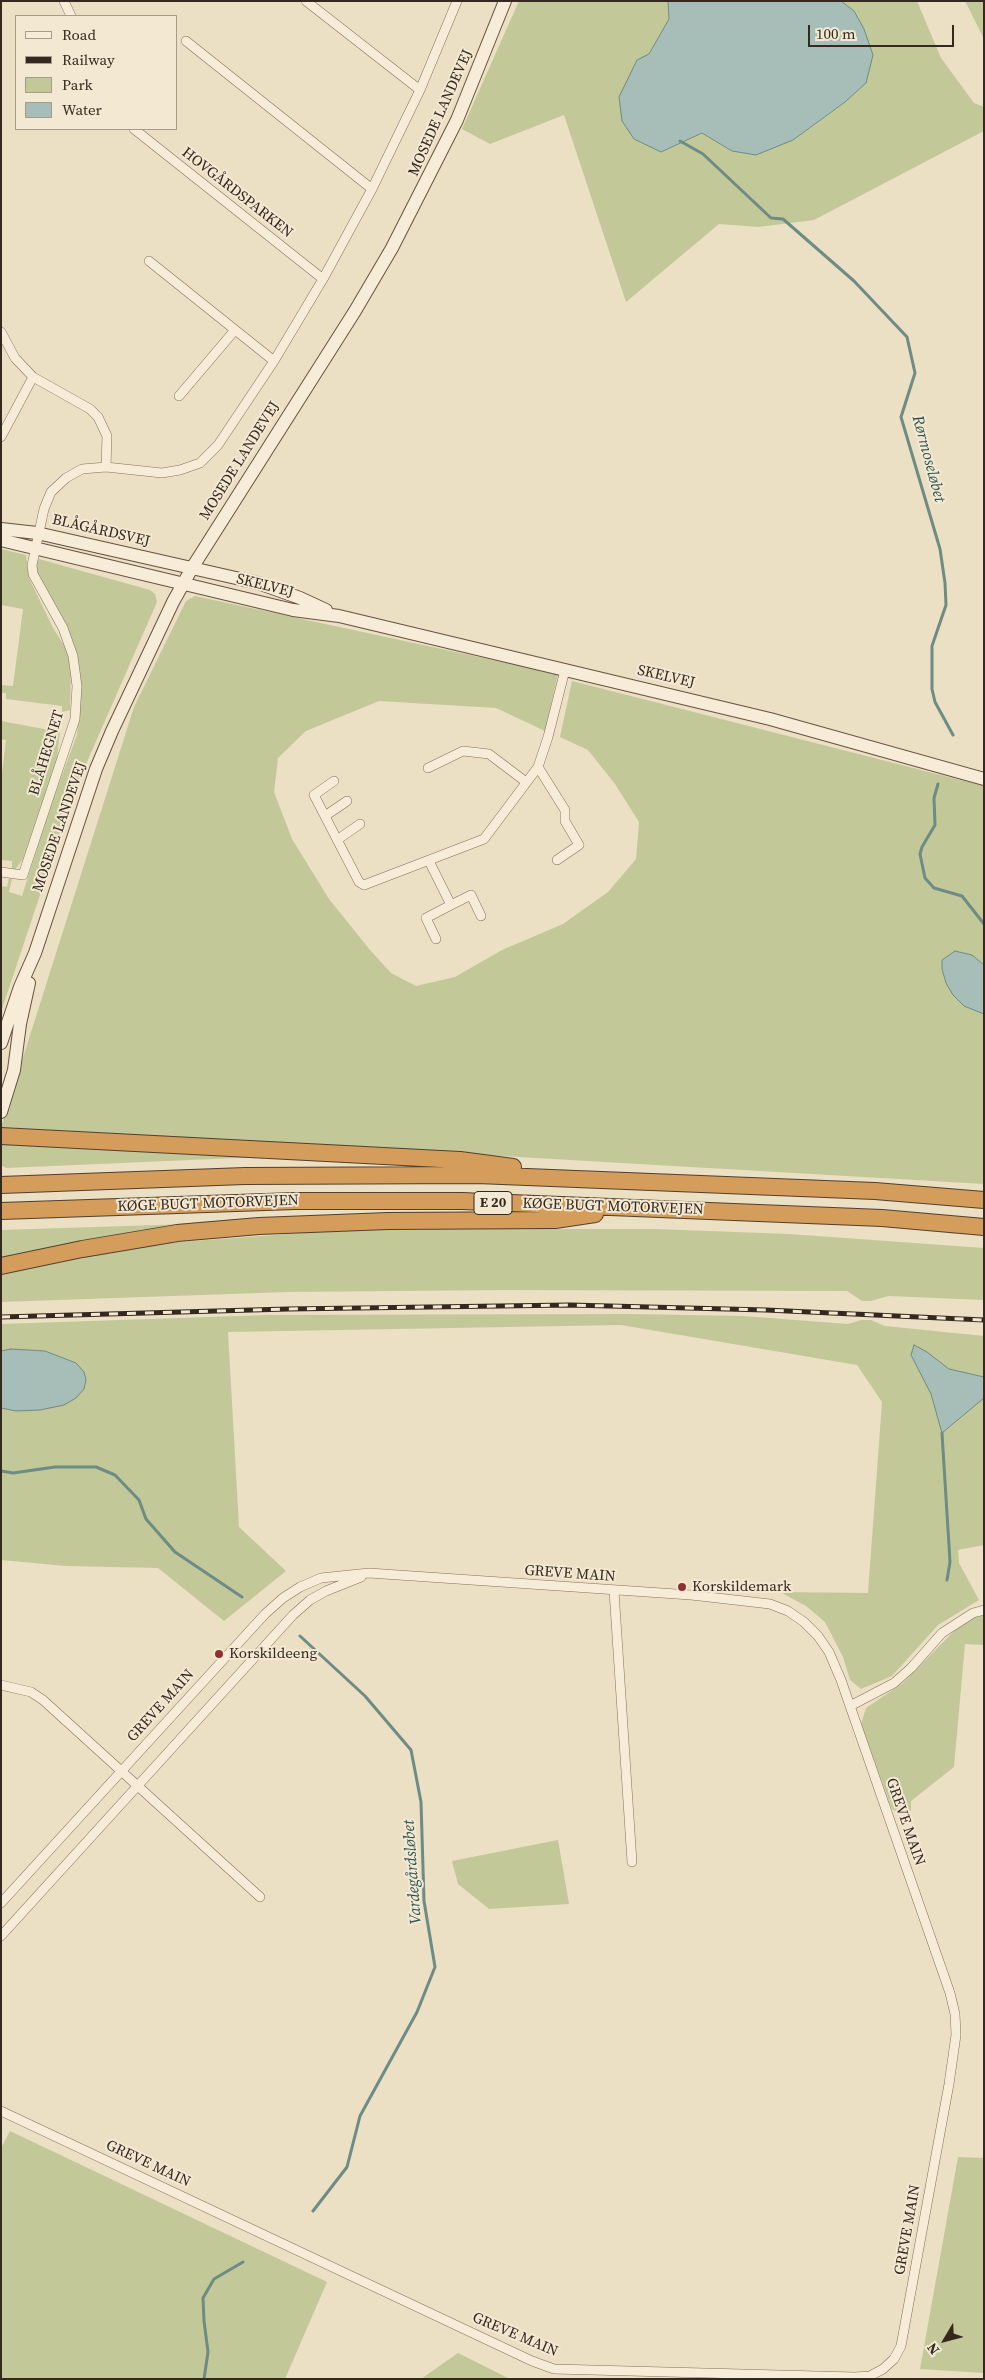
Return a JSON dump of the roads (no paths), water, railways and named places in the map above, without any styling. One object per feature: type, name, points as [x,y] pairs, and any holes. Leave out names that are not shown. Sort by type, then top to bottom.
[{"type":"highway","points":[[1,1125],[8,1136],[460,1160],[597,1179]]},
{"type":"highway","name":"KØGE BUGT MOTORVEJEN","points":[[1,1185],[245,1176],[477,1175],[875,1191],[984,1200]]},
{"type":"highway","name":"KØGE BUGT MOTORVEJEN","points":[[1,1211],[295,1201],[462,1202],[882,1218],[984,1227]]},
{"type":"highway","points":[[1,1266],[82,1249],[186,1232],[260,1226],[388,1220],[555,1220],[629,1208]]},
{"type":"street","points":[[64,1],[71,15]]},
{"type":"street","points":[[306,1],[420,90]]},
{"type":"street","points":[[37,534],[51,492],[66,478],[82,469],[106,468],[162,473],[180,470],[200,463],[218,445],[274,361],[372,189],[420,90],[457,1]]},
{"type":"street","name":"MOSEDE LANDEVEJ","points":[[1,1043],[20,986],[35,953],[96,769],[120,714],[192,568],[392,248],[457,120],[506,1]]},
{"type":"street","points":[[186,41],[372,189]]},
{"type":"street","name":"HOVGÅRDSPARKEN","points":[[135,130],[322,279]]},
{"type":"street","points":[[149,262],[274,361]]},
{"type":"street","points":[[179,396],[235,330]]},
{"type":"street","points":[[1,332],[15,358],[33,377],[90,409],[98,418],[107,436],[106,468]]},
{"type":"street","points":[[1,437],[33,377]]},
{"type":"street","name":"BLÅGÅRDSVEJ","points":[[1,529],[37,534],[192,568]]},
{"type":"street","name":"BLÅHEGNET","points":[[1,872],[23,875],[75,719],[77,686],[73,656],[63,628],[33,574],[32,564],[37,534]]},
{"type":"street","name":"BLÅGÅRDSVEJ","points":[[1,540],[185,582]]},
{"type":"street","name":"SKELVEJ","points":[[192,568],[258,584],[300,598],[339,616]]},
{"type":"street","name":"SKELVEJ","points":[[185,582],[293,610],[339,616],[770,718],[984,779]]},
{"type":"street","points":[[334,781],[314,795],[359,882],[364,885],[484,839],[506,813],[538,767],[548,738],[565,670]]},
{"type":"street","points":[[428,768],[463,751],[489,754],[526,782]]},
{"type":"street","points":[[538,767],[565,810],[566,821],[579,845],[557,860]]},
{"type":"street","points":[[325,816],[347,801]]},
{"type":"street","points":[[337,840],[360,824]]},
{"type":"street","points":[[429,861],[451,905]]},
{"type":"street","points":[[436,939],[426,918],[451,905],[471,895],[481,916]]},
{"type":"street","name":"MOSEDE LANDEVEJ","points":[[1,1112],[14,1070],[20,1024],[35,953]]},
{"type":"street","name":"GREVE MAIN","points":[[1,1936],[293,1615],[310,1600],[326,1591],[369,1573]]},
{"type":"street","name":"GREVE MAIN","points":[[1,1904],[265,1614],[283,1598],[300,1587],[321,1578],[369,1573],[691,1595],[770,1604],[788,1611],[804,1622],[818,1636],[828,1652],[850,1706],[950,1993],[955,2014],[956,2035],[949,2084],[901,2346],[894,2359],[884,2370],[870,2376],[554,2369],[532,2361],[1,2111]]},
{"type":"street","points":[[614,1591],[632,1862]]},
{"type":"street","points":[[850,1706],[894,1683],[911,1668],[942,1633],[973,1614],[984,1610]]},
{"type":"street","points":[[1,1685],[31,1692],[43,1700],[260,1897]]},
{"type":"water","points":[[668,1],[841,1],[854,11],[864,29],[873,55],[866,83],[845,102],[793,140],[756,155],[732,151],[702,133],[661,152],[634,139],[622,121],[619,97],[637,60],[649,54],[669,19]]},
{"type":"water","points":[[955,951],[972,955],[984,965],[984,1014],[964,1006],[953,995],[946,983],[942,969],[942,960]]},
{"type":"water","points":[[914,1345],[927,1352],[949,1369],[984,1377],[984,1398],[942,1433],[931,1394],[911,1355]]},
{"type":"water","points":[[11,1349],[45,1351],[76,1363],[84,1372],[86,1380],[84,1389],[76,1398],[64,1405],[40,1410],[16,1411],[1,1408],[1,1351]]},
{"type":"waterway","name":"Rørmoseløbet","points":[[680,141],[703,154],[771,218],[783,219],[854,281],[907,337],[915,373],[901,417],[940,549],[945,583],[946,605],[932,646],[932,689],[935,702],[953,735]]},
{"type":"waterway","name":"Rørmoseløbet","points":[[938,784],[934,798],[935,825],[920,854],[925,878],[934,888],[962,896],[984,924]]},
{"type":"waterway","points":[[942,1433],[950,1562],[947,1580]]},
{"type":"waterway","name":"Vardegårdsløbet","points":[[1,1471],[13,1473],[55,1467],[96,1467],[115,1475],[139,1500],[146,1519],[175,1552],[242,1597]]},
{"type":"waterway","name":"Vardegårdsløbet","points":[[300,1636],[365,1696],[411,1750],[421,1802],[424,1901],[435,1967],[417,2012],[360,2116],[347,2167],[313,2211]]},
{"type":"waterway","name":"Vardegårdsløbet","points":[[204,2379],[208,2352],[203,2298],[214,2279],[243,2262]]},
{"type":"railway","points":[[1,1317],[288,1309],[570,1305],[766,1310],[984,1320]]},
{"type":"place","name":"Korskildemark","points":[[682,1587]]},
{"type":"place","name":"Korskildeeng","points":[[219,1654]]}]
